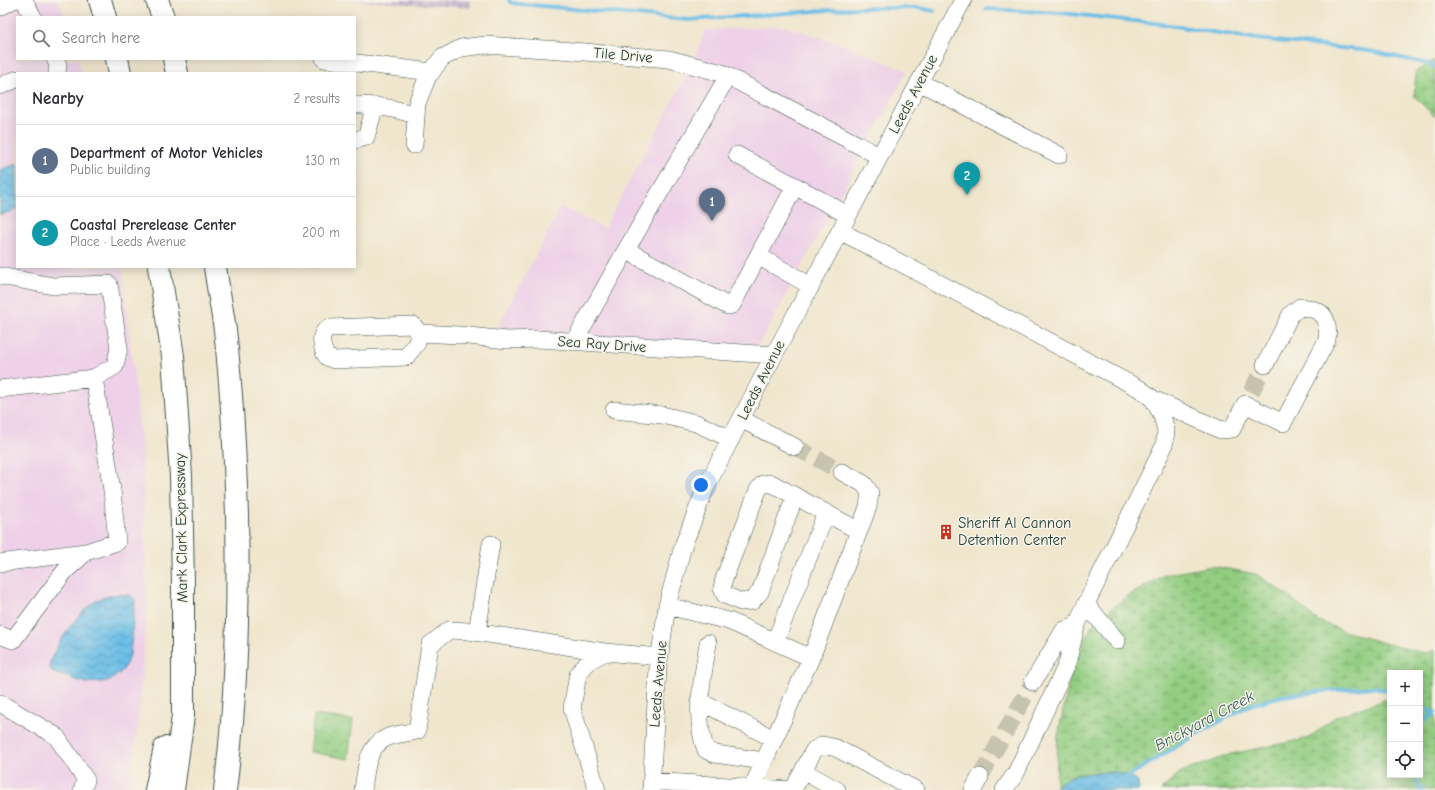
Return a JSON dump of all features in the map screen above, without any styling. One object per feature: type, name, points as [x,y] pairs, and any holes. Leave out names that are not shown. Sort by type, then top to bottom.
[{"type":"highway","points":[[100,0],[105,16]]},
{"type":"highway","points":[[157,0],[163,16]]},
{"type":"highway","points":[[117,60],[120,72]]},
{"type":"highway","points":[[174,60],[178,72]]},
{"type":"highway","name":"Mark Clark Expressway","points":[[159,268],[174,363],[181,476],[183,716],[173,790]]},
{"type":"highway","points":[[215,268],[225,329],[230,387],[235,475],[238,577],[236,670],[231,738],[225,790]]},
{"type":"highway","points":[[156,790],[164,757],[183,584]]},
{"type":"street","points":[[0,7],[13,0]]},
{"type":"street","points":[[21,0],[25,2],[32,16]]},
{"type":"street","name":"Leeds Avenue","points":[[651,785],[659,657],[667,606],[683,546],[706,486],[963,0]]},
{"type":"street","name":"Tile Drive","points":[[414,145],[417,103],[428,76],[442,58],[461,48],[486,45],[669,59],[722,73],[880,156]]},
{"type":"street","points":[[56,60],[58,65],[56,72]]},
{"type":"street","points":[[332,60],[432,72]]},
{"type":"street","points":[[574,342],[728,76]]},
{"type":"street","points":[[0,86],[16,79]]},
{"type":"street","points":[[919,82],[1059,155]]},
{"type":"street","points":[[356,105],[395,108],[416,115]]},
{"type":"street","points":[[356,140],[366,137],[375,106]]},
{"type":"street","points":[[737,155],[848,215]]},
{"type":"street","points":[[626,250],[728,306],[732,305],[795,186]]},
{"type":"street","points":[[840,231],[1140,390],[1153,400],[1221,430],[1232,429],[1248,398],[1283,423],[1327,340],[1328,330],[1324,316],[1314,309],[1300,307],[1291,314],[1265,365]]},
{"type":"street","points":[[758,256],[811,286]]},
{"type":"street","points":[[0,276],[53,286],[109,284],[119,348],[115,366],[94,378],[0,389]]},
{"type":"street","points":[[413,325],[424,333],[406,357],[334,360],[327,357],[323,352],[322,336],[329,328],[413,325]]},
{"type":"street","name":"Sea Ray Drive","points":[[424,333],[507,340],[539,339],[774,355]]},
{"type":"street","points":[[0,563],[86,552],[117,542],[112,490],[94,378]]},
{"type":"street","points":[[1004,790],[1016,773],[1067,664],[1076,627],[1086,604],[1164,446],[1166,431],[1162,415],[1153,400]]},
{"type":"street","points":[[614,410],[662,415],[696,423],[731,439]]},
{"type":"street","points":[[742,419],[795,448]]},
{"type":"street","points":[[751,789],[811,658],[868,507],[870,494],[864,484],[842,472]]},
{"type":"street","points":[[795,496],[760,592],[752,601],[741,602],[725,595],[722,588],[724,579],[758,490],[764,484],[771,483],[795,496],[826,514],[859,532]]},
{"type":"street","points":[[775,642],[826,514]]},
{"type":"street","points":[[477,632],[491,544]]},
{"type":"street","points":[[0,635],[13,640],[65,571],[86,552]]},
{"type":"street","points":[[1086,604],[1117,641]]},
{"type":"street","points":[[667,606],[729,620],[811,658]]},
{"type":"street","points":[[1033,682],[1064,630],[1076,627]]},
{"type":"street","points":[[363,790],[366,765],[373,748],[387,738],[417,731],[430,646],[449,630],[477,632],[605,652],[659,657]]},
{"type":"street","points":[[708,643],[699,701],[701,738],[706,750],[715,754],[764,761]]},
{"type":"street","points":[[597,790],[572,708],[578,674],[589,661],[605,652]]},
{"type":"street","points":[[699,701],[774,739]]},
{"type":"street","points":[[0,703],[56,736],[86,780],[82,790]]},
{"type":"street","points":[[651,785],[793,790],[814,750],[823,745],[836,748],[916,790]]},
{"type":"street","points":[[803,771],[837,790]]},
{"type":"shaded area","points":[[0,0],[58,0],[65,16],[16,16],[16,60],[78,60],[82,72],[16,72],[16,268],[122,268],[142,449],[147,605],[139,713],[129,790],[0,790]]},
{"type":"shaded area","points":[[345,0],[469,0],[471,8]]},
{"type":"shaded area","points":[[784,26],[841,44],[907,71],[754,354],[492,338],[561,207],[604,228],[692,65],[705,30]]},
{"type":"green space","points":[[1435,60],[1435,117],[1414,96],[1416,72]]},
{"type":"green space","points":[[1212,566],[1256,574],[1287,595],[1318,621],[1347,632],[1387,644],[1425,653],[1435,650],[1435,790],[1161,790],[1179,773],[1231,754],[1309,738],[1335,717],[1387,699],[1387,778],[1423,778],[1423,670],[1387,670],[1387,691],[1375,687],[1335,690],[1282,696],[1250,705],[1202,731],[1128,776],[1116,772],[1075,774],[1056,786],[1058,735],[1072,670],[1092,625],[1125,598],[1164,575]]},
{"type":"green space","points":[[314,715],[353,720],[348,759],[309,752]]},
{"type":"water","points":[[16,164],[16,209],[0,215],[0,170]]},
{"type":"water","points":[[118,594],[130,595],[135,600],[130,655],[123,670],[110,681],[86,683],[53,673],[49,666],[52,658],[62,639],[75,620],[97,600]]},
{"type":"water","points":[[1116,772],[1128,776],[1138,782],[1139,790],[1054,790],[1066,779],[1074,776],[1091,773]]},
{"type":"waterway","points":[[509,0],[511,3],[688,20],[857,8],[919,8],[934,11]]},
{"type":"waterway","points":[[986,9],[1061,13],[1162,24],[1257,39],[1369,51],[1429,64],[1435,67]]},
{"type":"waterway","name":"Brickyard Creek","points":[[1128,776],[1202,731],[1250,705],[1282,696],[1335,690],[1375,687],[1387,691]]},
{"type":"waterway","name":"Brickyard Creek","points":[[1423,708],[1435,713]]},
{"type":"waterway","points":[[1423,722],[1435,713]]},
{"type":"waterway","points":[[1416,778],[1419,787],[1422,790]]},
{"type":"tunnel","points":[[1251,392],[1265,365]]},
{"type":"tunnel","points":[[795,447],[842,472]]},
{"type":"tunnel","points":[[980,777],[1033,682]]},
{"type":"place","name":"Coastal Prerelease Center","points":[[967,195]]},
{"type":"place","name":"Department of Motor Vehicles","points":[[712,221]]},
{"type":"place","name":"Sheriff Al Cannon Detention Center","points":[[946,532]]}]
